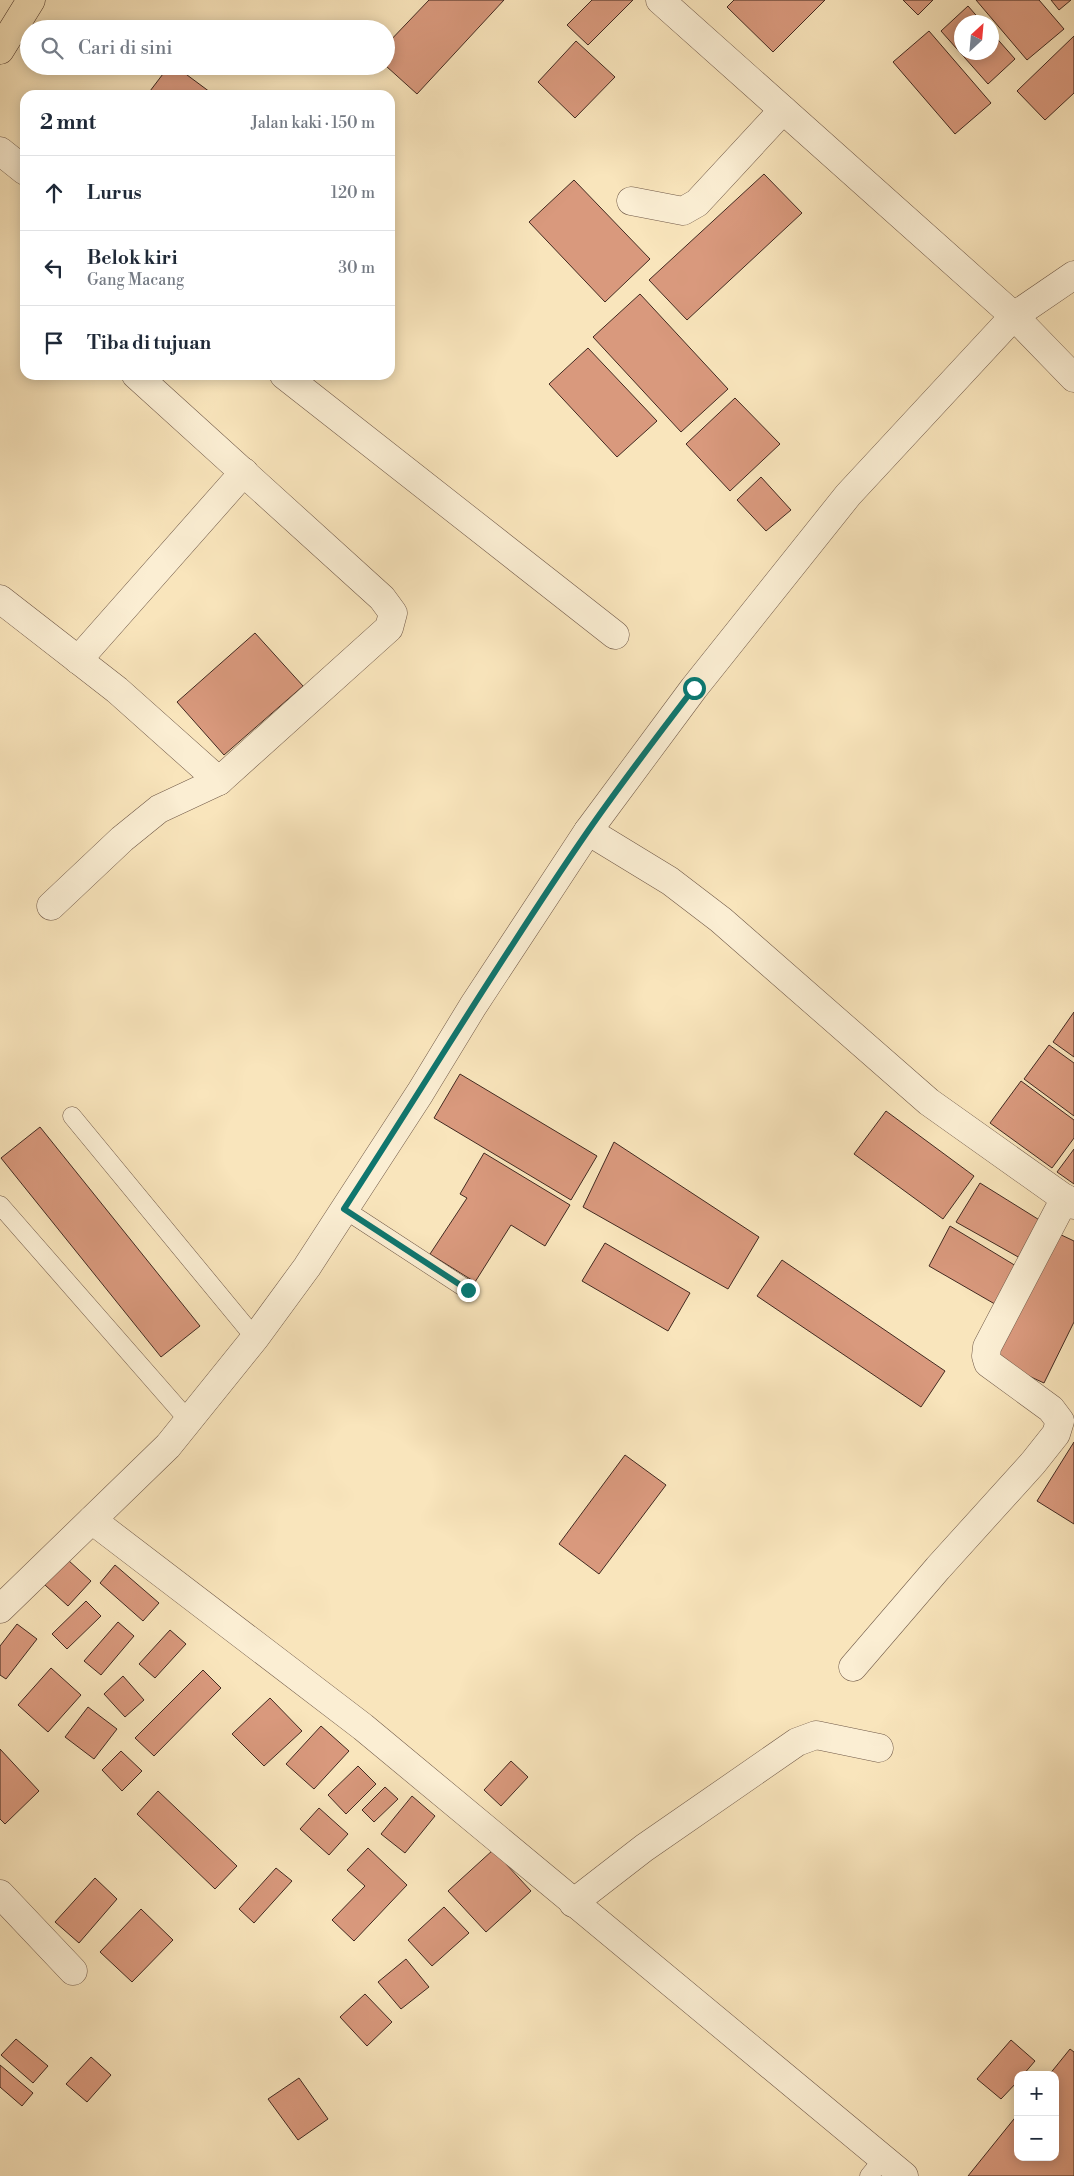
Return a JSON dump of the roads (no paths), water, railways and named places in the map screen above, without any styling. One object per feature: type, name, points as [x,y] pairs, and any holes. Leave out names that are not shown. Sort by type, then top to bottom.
[{"type":"main road","points":[[0,27],[17,0]]},
{"type":"main road","points":[[0,50],[32,0]]},
{"type":"street","points":[[660,0],[1014,316],[1074,378]]},
{"type":"street","points":[[631,201],[683,211],[697,203],[784,110]]},
{"type":"street","points":[[0,151],[20,167]]},
{"type":"street","points":[[0,1609],[168,1446],[255,1338],[307,1267],[420,1093],[473,1006],[588,830],[694,688],[848,494],[1014,316],[1074,275]]},
{"type":"street","points":[[51,906],[122,839],[159,809],[219,781],[389,628],[393,613],[382,598],[142,380]]},
{"type":"street","points":[[290,380],[615,635]]},
{"type":"street","points":[[78,660],[244,472]]},
{"type":"street","points":[[0,599],[117,690],[219,781]]},
{"type":"street","points":[[588,830],[670,881],[721,920],[929,1102],[1069,1201],[987,1347],[986,1356],[988,1363],[1051,1409],[1060,1422],[1058,1430],[1033,1463],[938,1568],[853,1667]]},
{"type":"street","points":[[92,1520],[364,1727],[573,1903],[876,2168],[904,2176]]},
{"type":"street","points":[[573,1903],[644,1848],[797,1742],[816,1735],[879,1748]]},
{"type":"street","points":[[0,1894],[73,1971]]},
{"type":"lane","points":[[72,1116],[255,1338]]},
{"type":"lane","points":[[0,1205],[189,1421]]},
{"type":"lane","points":[[344,1209],[468,1290]]}]
